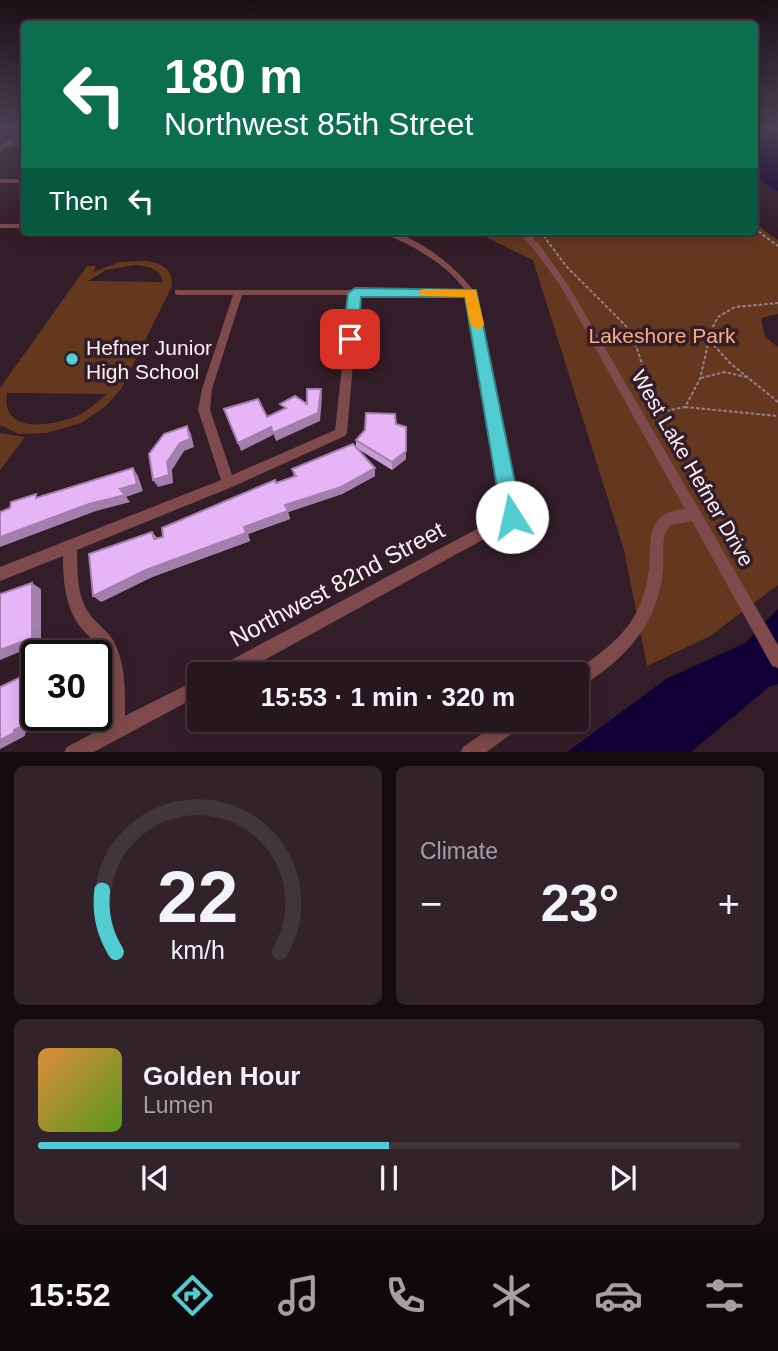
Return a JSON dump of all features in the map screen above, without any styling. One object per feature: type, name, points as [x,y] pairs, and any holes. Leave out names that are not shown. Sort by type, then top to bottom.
[{"type":"street","points":[[0,181],[21,181]]},
{"type":"street","points":[[0,226],[21,226]]},
{"type":"street","points":[[392,235],[437,257],[460,275],[471,293]]},
{"type":"street","name":"West Lake Hefner Drive","points":[[526,235],[566,288],[778,660]]},
{"type":"street","points":[[178,292],[471,293]]},
{"type":"street","points":[[228,483],[204,410],[207,389],[238,293]]},
{"type":"street","points":[[0,574],[228,483],[341,433],[355,293]]},
{"type":"street","name":"Northwest 82nd Street","points":[[244,662],[512,517],[471,293]]},
{"type":"street","points":[[589,671],[616,653],[631,635],[648,606],[656,571],[657,537],[662,524],[670,518],[693,515]]},
{"type":"street","points":[[70,546],[75,606],[86,623],[103,638],[112,654],[116,678],[117,730]]},
{"type":"street","points":[[73,752],[187,693]]},
{"type":"street","points":[[469,752],[499,732]]},
{"type":"path","points":[[758,231],[778,246]]},
{"type":"path","points":[[543,235],[566,266],[631,331],[654,413],[672,452]]},
{"type":"path","points":[[685,407],[700,379],[714,323],[725,312],[749,305],[778,303]]},
{"type":"path","points":[[709,341],[730,363],[778,402]]},
{"type":"path","points":[[700,379],[725,372],[749,378]]},
{"type":"path","points":[[654,413],[685,407],[778,416]]},
{"type":"green space","name":"Lakeshore Park","points":[[758,226],[778,240],[778,314],[761,318],[765,337],[778,347],[778,585],[710,636],[647,666],[624,550],[533,260],[481,235],[758,235]]},
{"type":"green space","points":[[120,262],[157,263],[168,271],[172,280],[172,286],[121,389],[106,406],[81,423],[47,433],[19,434],[0,425],[0,388],[87,266],[96,266],[93,272]],"holes":[[[134,265],[156,271],[163,282],[88,281],[106,270]],[[7,393],[105,394],[106,395],[90,408],[69,419],[32,424],[21,422],[12,416],[7,407]]]},
{"type":"green space","points":[[0,433],[25,437],[0,470]]},
{"type":"shaded area","points":[[758,162],[778,162],[778,192],[758,178]]},
{"type":"shaded area","points":[[778,609],[778,684],[769,687],[691,752],[567,752],[666,679],[745,643]]},
{"type":"building","points":[[307,389],[321,389],[318,413],[273,433],[271,427],[238,443],[224,409],[258,399],[267,417],[286,408],[280,404],[295,396],[307,404]]},
{"type":"building","points":[[366,413],[395,414],[396,424],[406,427],[406,451],[392,462],[356,440],[365,430]]},
{"type":"building","points":[[187,426],[190,439],[180,443],[167,462],[169,475],[153,480],[149,454],[164,434]]},
{"type":"building","points":[[353,444],[375,468],[341,487],[285,505],[288,511],[244,527],[246,533],[146,570],[93,596],[89,554],[152,532],[154,539],[163,537],[162,528],[275,480],[276,483],[296,476],[292,469]]},
{"type":"building","points":[[133,468],[137,484],[120,489],[125,495],[89,504],[0,537],[0,512],[10,508],[11,502],[36,494],[36,498]]},
{"type":"building","points":[[32,583],[32,638],[0,650],[0,594]]},
{"type":"building","points":[[21,677],[21,727],[0,740],[0,687]]},
{"type":"slow traffic","points":[[425,293],[471,293],[477,324]]},
{"type":"place","name":"Hefner Junior High School","points":[[72,359]]},
{"type":"route","points":[[350,339],[355,293],[471,293],[512,517]]}]
